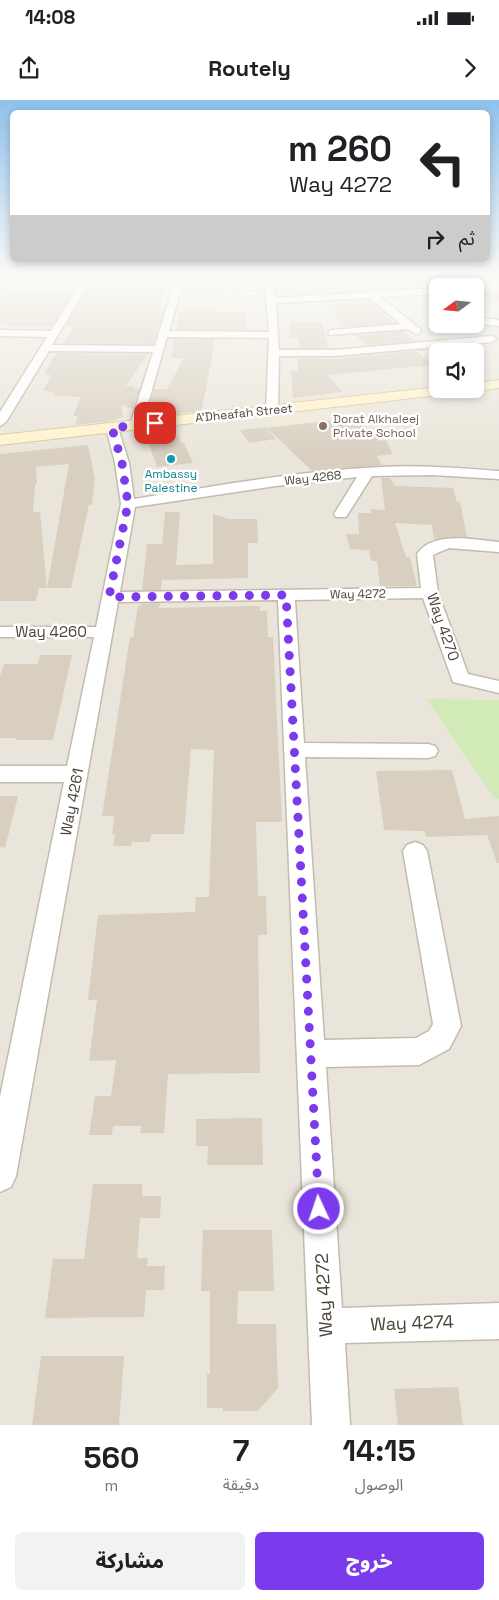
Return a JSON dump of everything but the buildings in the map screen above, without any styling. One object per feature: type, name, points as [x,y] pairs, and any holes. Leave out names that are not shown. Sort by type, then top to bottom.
[{"type":"street","points":[[0,422],[52,337]]},
{"type":"street","points":[[136,425],[162,337]]},
{"type":"street","points":[[272,337],[272,410]]},
{"type":"street","points":[[453,343],[496,341]]},
{"type":"street","points":[[273,353],[335,354],[429,344]]},
{"type":"street","points":[[45,348],[159,349]]},
{"type":"street","points":[[484,386],[499,384]]},
{"type":"street","name":"A'Dheafah Street","points":[[0,440],[429,392]]},
{"type":"street","name":"Way 4261","points":[[0,1176],[77,774],[102,632],[128,504],[122,463],[112,428]]},
{"type":"street","points":[[341,514],[367,472]]},
{"type":"street","name":"Way 4268","points":[[128,504],[229,488],[367,472],[458,472],[499,475]]},
{"type":"street","name":"Way 4270","points":[[499,546],[444,544],[431,547],[425,554],[430,593],[460,678],[499,687]]},
{"type":"street","name":"Way 4272","points":[[109,597],[430,593]]},
{"type":"street","name":"Way 4272","points":[[286,595],[331,1425]]},
{"type":"street","name":"Way 4260","points":[[0,632],[102,632]]},
{"type":"street","points":[[294,750],[428,751]]},
{"type":"street","points":[[0,774],[77,774]]},
{"type":"street","points":[[311,1054],[419,1051],[438,1040],[447,1026],[415,852]]},
{"type":"street","name":"Way 4274","points":[[325,1326],[499,1321]]},
{"type":"shaded area","points":[[0,337],[499,337],[499,1425],[0,1425]]},
{"type":"shaded area","name":"Dorat Alkhaleej Private School","points":[[354,408],[377,433],[289,444],[269,418]]},
{"type":"green space","points":[[427,699],[499,700],[499,799],[495,799]]},
{"type":"place","name":"Dorat Alkhaleej Private School","points":[[323,426]]},
{"type":"place","name":"Ambassy Palestine","points":[[171,459]]},
{"type":"route","points":[[155,423],[112,428],[122,463],[128,504],[109,597],[286,595],[319,1209]]}]
